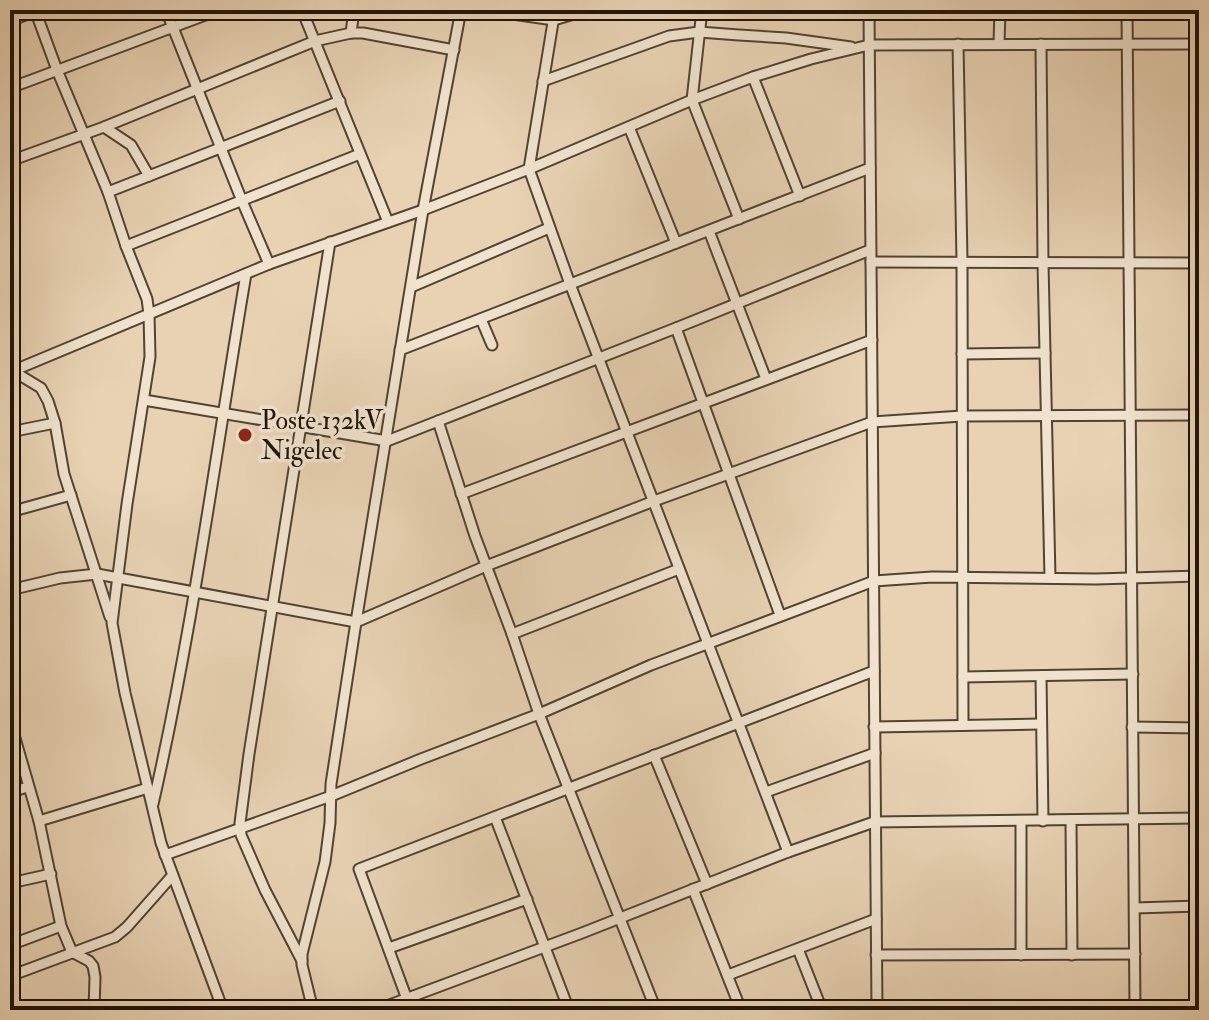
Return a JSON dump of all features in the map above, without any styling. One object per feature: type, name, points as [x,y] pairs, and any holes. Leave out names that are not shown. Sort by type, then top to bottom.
[{"type":"street","points":[[166,10],[269,264]]},
{"type":"street","points":[[10,88],[219,10]]},
{"type":"street","points":[[302,10],[388,222]]},
{"type":"street","points":[[351,33],[354,10]]},
{"type":"street","points":[[302,961],[325,862],[331,796],[356,622],[423,210],[461,10]]},
{"type":"street","points":[[485,10],[554,15],[587,10]]},
{"type":"street","points":[[702,10],[692,100],[739,219]]},
{"type":"street","points":[[869,10],[877,1010]]},
{"type":"street","points":[[999,44],[1000,10]]},
{"type":"street","points":[[1127,10],[1135,1010]]},
{"type":"street","points":[[10,21],[35,11],[108,192],[144,289],[149,314],[150,357],[112,623]]},
{"type":"street","points":[[554,15],[529,169],[598,358],[788,852]]},
{"type":"street","points":[[543,81],[669,36],[699,32],[786,38],[855,48]]},
{"type":"street","points":[[10,161],[104,127],[315,41],[351,33],[372,34],[454,50]]},
{"type":"street","points":[[958,44],[962,261],[963,725]]},
{"type":"street","points":[[1041,44],[1050,578]]},
{"type":"street","points":[[12,372],[269,264],[423,210],[692,100],[811,59],[869,45],[1199,44]]},
{"type":"street","points":[[753,77],[800,196]]},
{"type":"street","points":[[108,192],[340,101]]},
{"type":"street","points":[[104,127],[131,145],[149,176]]},
{"type":"street","points":[[629,127],[676,243]]},
{"type":"street","points":[[126,246],[360,154]]},
{"type":"street","points":[[400,350],[870,168]]},
{"type":"street","points":[[411,287],[549,228]]},
{"type":"street","points":[[709,231],[766,379]]},
{"type":"street","points":[[313,1010],[302,961],[250,858],[240,829],[249,754],[330,242]]},
{"type":"street","points":[[144,400],[387,441],[870,250]]},
{"type":"street","points":[[871,262],[1199,263]]},
{"type":"street","points":[[152,808],[195,593],[246,274]]},
{"type":"street","points":[[481,319],[492,345]]},
{"type":"street","points":[[676,328],[780,615]]},
{"type":"street","points":[[461,494],[872,340]]},
{"type":"street","points":[[962,354],[1045,353]]},
{"type":"street","points":[[12,372],[41,388],[48,401],[61,461],[112,623],[125,693],[165,855],[223,1010]]},
{"type":"street","points":[[10,590],[60,578],[97,574],[356,622],[486,566],[872,422],[962,416],[1199,415]]},
{"type":"street","points":[[438,421],[539,714],[656,1010]]},
{"type":"street","points":[[10,432],[55,423]]},
{"type":"street","points":[[10,512],[71,495]]},
{"type":"street","points":[[512,634],[679,569]]},
{"type":"street","points":[[165,855],[331,796],[539,714],[651,665],[874,581],[932,577],[1199,576]]},
{"type":"street","points":[[411,1010],[359,869],[874,671]]},
{"type":"street","points":[[963,677],[1133,674]]},
{"type":"street","points":[[1041,676],[1043,821]]},
{"type":"street","points":[[10,721],[39,821],[61,926],[72,952],[93,966],[94,1010]]},
{"type":"street","points":[[874,727],[1041,724]]},
{"type":"street","points":[[1132,727],[1199,728]]},
{"type":"street","points":[[766,792],[875,753]]},
{"type":"street","points":[[654,755],[707,884]]},
{"type":"street","points":[[10,792],[28,787]]},
{"type":"street","points":[[39,821],[148,788]]},
{"type":"street","points":[[495,817],[569,1010]]},
{"type":"street","points":[[376,1010],[874,822],[1199,818]]},
{"type":"street","points":[[1071,820],[1072,955]]},
{"type":"street","points":[[1021,821],[1021,955]]},
{"type":"street","points":[[10,864],[12,884],[51,874]]},
{"type":"street","points":[[10,976],[115,937],[172,876]]},
{"type":"street","points":[[693,889],[741,1010]]},
{"type":"street","points":[[389,948],[527,899]]},
{"type":"street","points":[[1135,908],[1199,906]]},
{"type":"street","points":[[728,975],[876,919]]},
{"type":"street","points":[[10,945],[61,926]]},
{"type":"street","points":[[798,949],[822,1010]]},
{"type":"street","points":[[876,955],[1135,954]]},
{"type":"place","name":"Poste 132kV Nigelec","points":[[245,435]]}]
